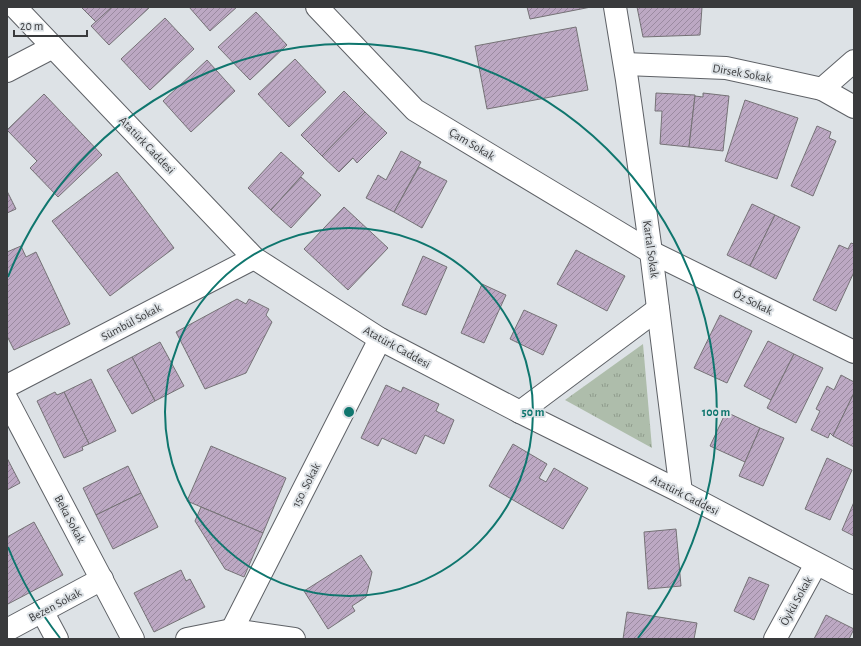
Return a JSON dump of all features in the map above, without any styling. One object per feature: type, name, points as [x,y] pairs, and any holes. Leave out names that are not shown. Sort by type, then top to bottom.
[{"type":"street","name":"Atatürk Caddesi","points":[[15,7],[254,258],[380,339],[520,412],[681,492],[854,583]]},
{"type":"street","name":"Çam Sokak","points":[[317,7],[415,110],[651,252]]},
{"type":"street","name":"Kartal Sokak","points":[[615,7],[625,64],[651,252],[681,492]]},
{"type":"street","points":[[7,71],[53,47]]},
{"type":"street","points":[[822,89],[854,61]]},
{"type":"street","name":"Dirsek Sokak","points":[[625,64],[726,68],[822,89],[854,107]]},
{"type":"street","name":"Öz Sokak","points":[[651,252],[854,352]]},
{"type":"street","name":"Sümbül Sokak","points":[[7,386],[254,258]]},
{"type":"street","points":[[520,412],[658,309]]},
{"type":"street","name":"150. Sokak","points":[[232,630],[380,339]]},
{"type":"street","name":"Beka Sokak","points":[[7,400],[133,639]]},
{"type":"street","name":"Öykü Sokak","points":[[775,639],[816,564]]},
{"type":"street","name":"Bezen Sokak","points":[[7,630],[102,579]]},
{"type":"street","points":[[42,611],[57,639]]},
{"type":"street","points":[[187,639],[232,630],[294,639]]},
{"type":"green space","points":[[643,344],[652,448],[565,400]]},
{"type":"building","points":[[81,7],[112,7],[96,22]]},
{"type":"building","points":[[112,7],[150,7],[109,45],[91,26]]},
{"type":"building","points":[[189,7],[237,7],[210,31]]},
{"type":"building","points":[[527,7],[591,7],[530,19]]},
{"type":"building","points":[[637,7],[702,7],[700,35],[643,37]]},
{"type":"building","points":[[256,12],[287,45],[250,80],[218,47]]},
{"type":"building","points":[[165,18],[194,49],[150,90],[121,59]]},
{"type":"building","points":[[576,27],[588,90],[487,109],[475,46]]},
{"type":"building","points":[[295,59],[326,92],[289,127],[258,94]]},
{"type":"building","points":[[207,60],[235,91],[191,132],[163,101]]},
{"type":"building","points":[[344,91],[365,112],[322,156],[301,135]]},
{"type":"building","points":[[656,93],[695,95],[689,147],[660,144],[662,111],[655,111]]},
{"type":"building","points":[[703,93],[729,96],[723,151],[689,147],[695,96],[703,97]]},
{"type":"building","points":[[44,94],[102,155],[58,197],[30,168],[37,161],[7,130]]},
{"type":"building","points":[[745,100],[798,118],[777,179],[725,161]]},
{"type":"building","points":[[365,112],[387,133],[357,163],[353,158],[339,172],[322,156]]},
{"type":"building","points":[[817,126],[831,132],[829,138],[836,141],[813,196],[791,186]]},
{"type":"building","points":[[401,151],[421,162],[394,212],[366,198],[378,175],[386,180]]},
{"type":"building","points":[[281,152],[304,173],[271,210],[248,188]]},
{"type":"building","points":[[419,167],[447,181],[422,228],[394,212]]},
{"type":"building","points":[[117,172],[174,248],[110,296],[52,221]]},
{"type":"building","points":[[301,177],[321,195],[291,228],[271,210]]},
{"type":"building","points":[[7,191],[16,209],[7,213]]},
{"type":"building","points":[[752,204],[775,215],[750,266],[727,255]]},
{"type":"building","points":[[344,207],[388,248],[348,290],[304,249]]},
{"type":"building","points":[[775,215],[800,227],[776,279],[750,266]]},
{"type":"building","points":[[851,243],[854,244],[854,272],[836,311],[813,300],[839,245],[848,249]]},
{"type":"building","points":[[21,246],[26,257],[36,252],[70,324],[14,350],[7,336],[7,252]]},
{"type":"building","points":[[576,250],[625,276],[607,311],[557,284]]},
{"type":"building","points":[[423,256],[447,267],[426,315],[402,305]]},
{"type":"building","points":[[482,284],[506,295],[484,343],[461,333]]},
{"type":"building","points":[[237,299],[246,304],[249,299],[269,309],[266,315],[272,322],[246,373],[205,389],[176,332]]},
{"type":"building","points":[[524,310],[557,325],[543,355],[510,339]]},
{"type":"building","points":[[720,315],[752,331],[727,383],[694,368]]},
{"type":"building","points":[[768,341],[794,354],[771,400],[744,386]]},
{"type":"building","points":[[160,342],[184,386],[155,401],[132,357]]},
{"type":"building","points":[[794,354],[823,368],[796,423],[767,408]]},
{"type":"building","points":[[132,357],[155,401],[132,414],[107,370]]},
{"type":"building","points":[[841,375],[854,382],[854,393],[833,436],[830,433],[828,438],[811,430],[820,411],[816,409],[827,386],[834,390]]},
{"type":"building","points":[[91,379],[116,431],[89,444],[64,392]]},
{"type":"building","points":[[386,385],[401,392],[403,387],[439,404],[436,411],[454,420],[444,444],[425,435],[416,454],[382,438],[378,446],[361,438]]},
{"type":"building","points":[[55,392],[57,395],[64,392],[89,444],[82,447],[83,450],[64,458],[37,401]]},
{"type":"building","points":[[854,393],[854,447],[833,436]]},
{"type":"building","points":[[726,412],[760,428],[745,462],[710,446]]},
{"type":"building","points":[[760,428],[784,438],[763,486],[739,476]]},
{"type":"building","points":[[513,444],[547,464],[539,478],[546,482],[554,468],[588,488],[563,529],[489,486]]},
{"type":"building","points":[[211,446],[286,478],[263,533],[187,501]]},
{"type":"building","points":[[7,458],[20,483],[7,490]]},
{"type":"building","points":[[827,458],[852,470],[830,520],[805,509]]},
{"type":"building","points":[[128,466],[141,493],[96,515],[83,488]]},
{"type":"building","points":[[141,493],[158,527],[113,549],[96,515]]},
{"type":"building","points":[[854,502],[854,536],[842,530]]},
{"type":"building","points":[[201,507],[263,533],[244,577],[225,569],[195,521]]},
{"type":"building","points":[[34,522],[63,575],[8,604],[7,537]]},
{"type":"building","points":[[676,529],[681,586],[648,589],[644,532]]},
{"type":"building","points":[[361,555],[372,572],[366,597],[352,606],[355,611],[328,629],[304,591]]},
{"type":"building","points":[[181,570],[186,581],[190,579],[205,607],[154,632],[134,593]]},
{"type":"building","points":[[749,577],[769,585],[754,620],[734,611]]},
{"type":"building","points":[[627,612],[697,623],[694,639],[623,639]]},
{"type":"building","points":[[826,615],[854,629],[849,639],[814,639]]}]
